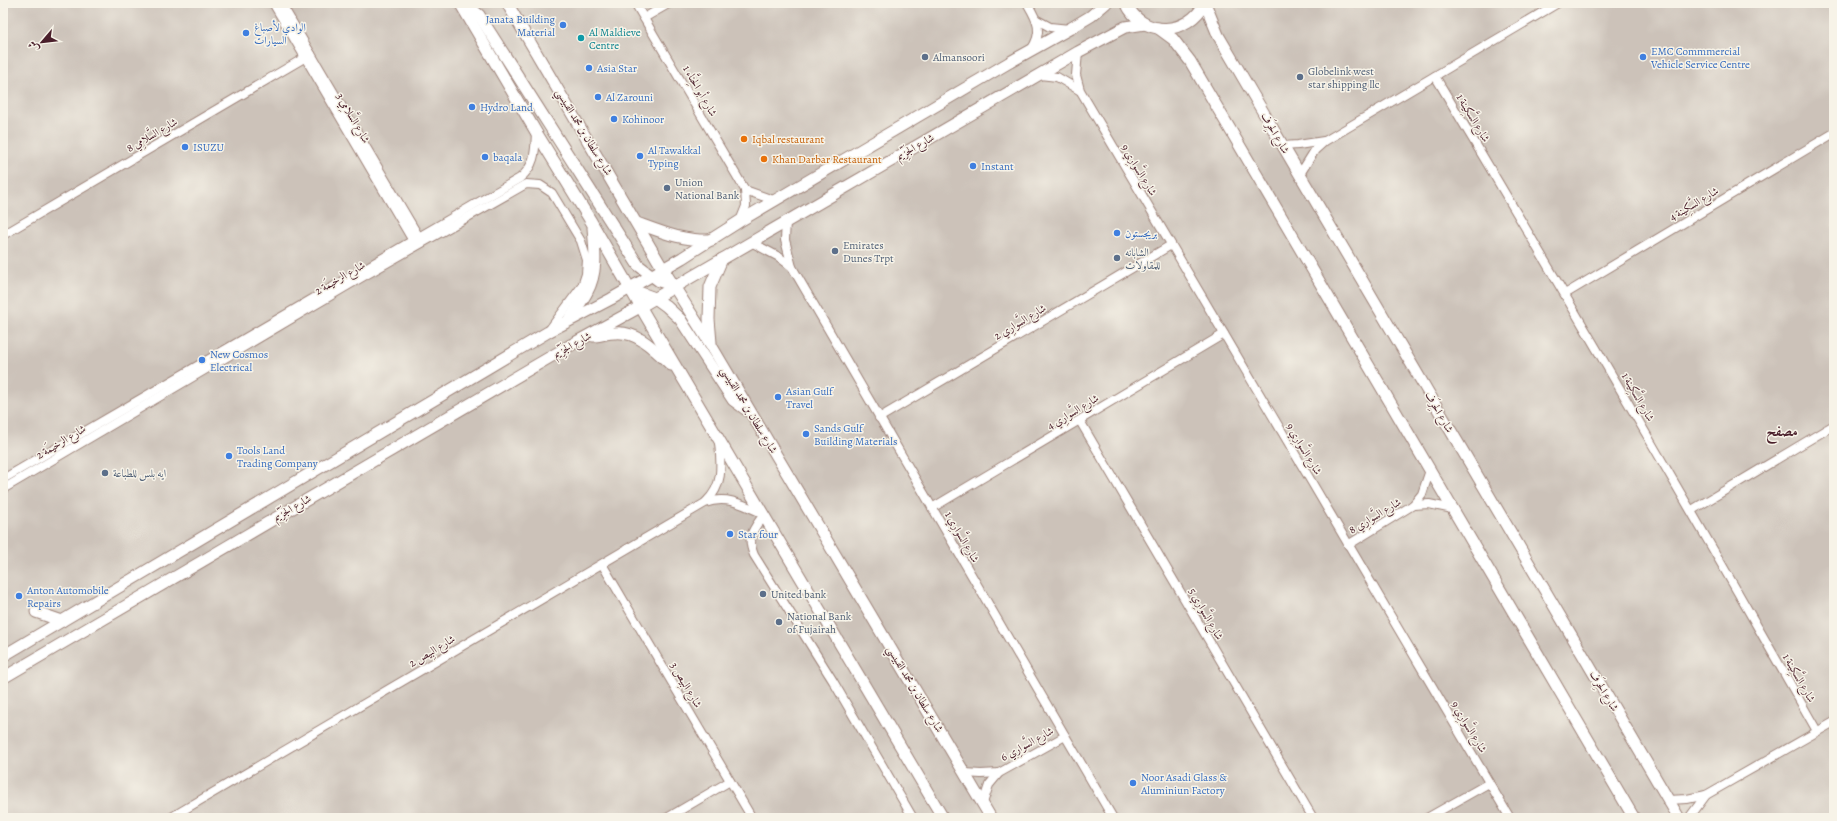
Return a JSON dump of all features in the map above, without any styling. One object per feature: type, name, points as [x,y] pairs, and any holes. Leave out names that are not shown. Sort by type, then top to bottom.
[{"type":"street","name":"شارع السَّلامِي 3","points":[[273,3],[308,56],[417,241]]},
{"type":"street","name":"شارع السَّلامِي 3","points":[[281,3],[308,56]]},
{"type":"street","points":[[460,3],[536,132],[592,223],[640,307],[943,818]]},
{"type":"street","points":[[460,3],[468,6],[479,15],[638,265],[659,281],[675,286]]},
{"type":"street","name":"شارع سلطان بن محمد القبيسي","points":[[507,3],[663,269],[711,345],[992,818]]},
{"type":"street","name":"شارع أبو الحِنَّاء 1","points":[[635,3],[745,190]]},
{"type":"street","points":[[644,18],[670,3]]},
{"type":"street","points":[[1027,3],[1037,20],[1038,33],[1030,52]]},
{"type":"street","name":"شارع الجَزِّيم","points":[[3,656],[548,332],[630,289],[713,240],[740,221],[1091,16],[1106,3]]},
{"type":"street","points":[[1126,3],[1136,17],[1145,24],[1158,28],[1177,27],[1186,24],[1200,12],[1205,3]]},
{"type":"street","name":"شارع الحِرَف","points":[[1205,3],[1218,35],[1282,146],[1300,174],[1473,472],[1679,818]]},
{"type":"street","points":[[1300,174],[1315,150],[1324,141],[1558,3]]},
{"type":"street","points":[[1037,20],[1057,28],[1071,28]]},
{"type":"street","name":"شارع الجَزِّيم","points":[[3,678],[1078,52],[1125,27],[1145,24]]},
{"type":"street","points":[[1158,28],[1173,40],[1190,61],[1634,818]]},
{"type":"street","name":"شارع السَّوارِي 9","points":[[1078,52],[1075,68],[1080,90],[1510,818]]},
{"type":"street","name":"شارع السَّلامِي 8","points":[[3,235],[308,56]]},
{"type":"street","points":[[1040,75],[1057,78],[1080,90]]},
{"type":"street","name":"شارع السَّكِينة 1","points":[[1435,76],[1692,510],[1817,731]]},
{"type":"street","name":"شارع الرخيمَة 2","points":[[3,489],[364,276],[370,269],[525,174],[534,159],[536,132]]},
{"type":"street","name":"شارع السَّكِينة 4","points":[[1565,294],[1834,133]]},
{"type":"street","points":[[1282,146],[1324,141]]},
{"type":"street","name":"شارع الرخيمَة 2","points":[[3,479],[417,241],[521,185],[530,183],[544,187],[555,197],[581,242],[587,260],[586,274],[582,286],[548,332]]},
{"type":"street","points":[[740,221],[746,206],[745,190],[776,201]]},
{"type":"street","name":"شارع السَّوارِي 1","points":[[786,221],[785,240],[792,267],[1114,818]]},
{"type":"street","points":[[568,321],[587,293],[593,278],[595,253],[592,223]]},
{"type":"street","points":[[637,223],[674,236],[700,240],[713,240]]},
{"type":"street","name":"شارع السَّوارِي 1","points":[[751,242],[779,257],[792,267]]},
{"type":"street","name":"شارع السَّوارِي 2","points":[[879,418],[1171,245]]},
{"type":"street","points":[[711,345],[709,319],[710,287],[722,259]]},
{"type":"street","points":[[630,289],[655,298],[680,319],[733,400],[752,414]]},
{"type":"street","points":[[588,336],[614,333],[630,335],[651,347],[680,374]]},
{"type":"street","name":"شارع السَّوارِي 4","points":[[932,508],[1224,334]]},
{"type":"street","name":"شارع السَّوارِي 5","points":[[1080,421],[1313,818]]},
{"type":"street","points":[[1692,510],[1834,425]]},
{"type":"street","name":"شارع البِيص 2","points":[[705,503],[715,491],[721,476],[719,439]]},
{"type":"street","name":"شارع السَّوارِي 8","points":[[1348,545],[1414,505],[1422,494],[1430,470]]},
{"type":"street","name":"شارع البِيص 2","points":[[170,818],[705,503],[720,499],[736,501],[764,514]]},
{"type":"street","name":"شارع السَّوارِي 8","points":[[1414,505],[1429,504],[1453,509]]},
{"type":"street","points":[[764,514],[751,533],[750,544],[754,555],[833,681],[913,818]]},
{"type":"street","name":"شارع البِيص 3","points":[[602,564],[752,818]]},
{"type":"street","points":[[36,612],[62,621]]},
{"type":"street","points":[[1689,818],[1706,796],[1834,722]]},
{"type":"street","name":"شارع السَّوارِي 6","points":[[983,803],[989,785],[999,773],[1066,736]]},
{"type":"street","name":"شارع السَّوارِي 6","points":[[965,773],[999,773]]},
{"type":"street","points":[[667,818],[730,781]]},
{"type":"street","points":[[1427,818],[1489,782]]},
{"type":"street","points":[[1668,800],[1706,796]]},
{"type":"shaded area","points":[[3,3],[1834,3],[1834,818],[3,818]]},
{"type":"place","name":"Janata Building Material","points":[[563,25]]},
{"type":"place","name":"الوادي لأصباغ السيارات","points":[[246,33]]},
{"type":"place","name":"Al Maldieve Centre","points":[[581,38]]},
{"type":"place","name":"Almansoori","points":[[925,57]]},
{"type":"place","name":"EMC Commmercial Vehicle Service Centre","points":[[1643,57]]},
{"type":"place","name":"Asia Star","points":[[589,68]]},
{"type":"place","name":"Globelink west star shipping llc","points":[[1300,77]]},
{"type":"place","name":"Al Zarouni","points":[[598,97]]},
{"type":"place","name":"Hydro Land","points":[[472,107]]},
{"type":"place","name":"Kohinoor","points":[[614,119]]},
{"type":"place","name":"Iqbal restaurant","points":[[744,139]]},
{"type":"place","name":"ISUZU","points":[[185,147]]},
{"type":"place","name":"Al Tawakkal Typing","points":[[640,156]]},
{"type":"place","name":"baqala","points":[[485,157]]},
{"type":"place","name":"Khan Darbar Restaurant","points":[[764,159]]},
{"type":"place","name":"Instant","points":[[973,166]]},
{"type":"place","name":"Union National Bank","points":[[667,188]]},
{"type":"place","name":"بريجستون","points":[[1117,233]]},
{"type":"place","name":"Emirates Dunes Trpt","points":[[835,251]]},
{"type":"place","name":"الشابانه للمقاولات","points":[[1117,258]]},
{"type":"place","name":"New Cosmos Electrical","points":[[202,360]]},
{"type":"place","name":"Asian Gulf Travel","points":[[778,397]]},
{"type":"place","name":"Sands Gulf Building Materials","points":[[806,434]]},
{"type":"place","name":"Tools Land Trading Company","points":[[229,456]]},
{"type":"place","name":"ايه بلس للطباعة","points":[[105,473]]},
{"type":"place","name":"Star four","points":[[730,534]]},
{"type":"place","name":"United bank","points":[[763,594]]},
{"type":"place","name":"Anton Automobile Repairs","points":[[19,596]]},
{"type":"place","name":"National Bank of Fujairah","points":[[779,622]]},
{"type":"place","name":"Noor Asadi Glass & Aluminiun Factory","points":[[1133,783]]},
{"type":"district","name":"مصفح","points":[[1782,431]]}]
